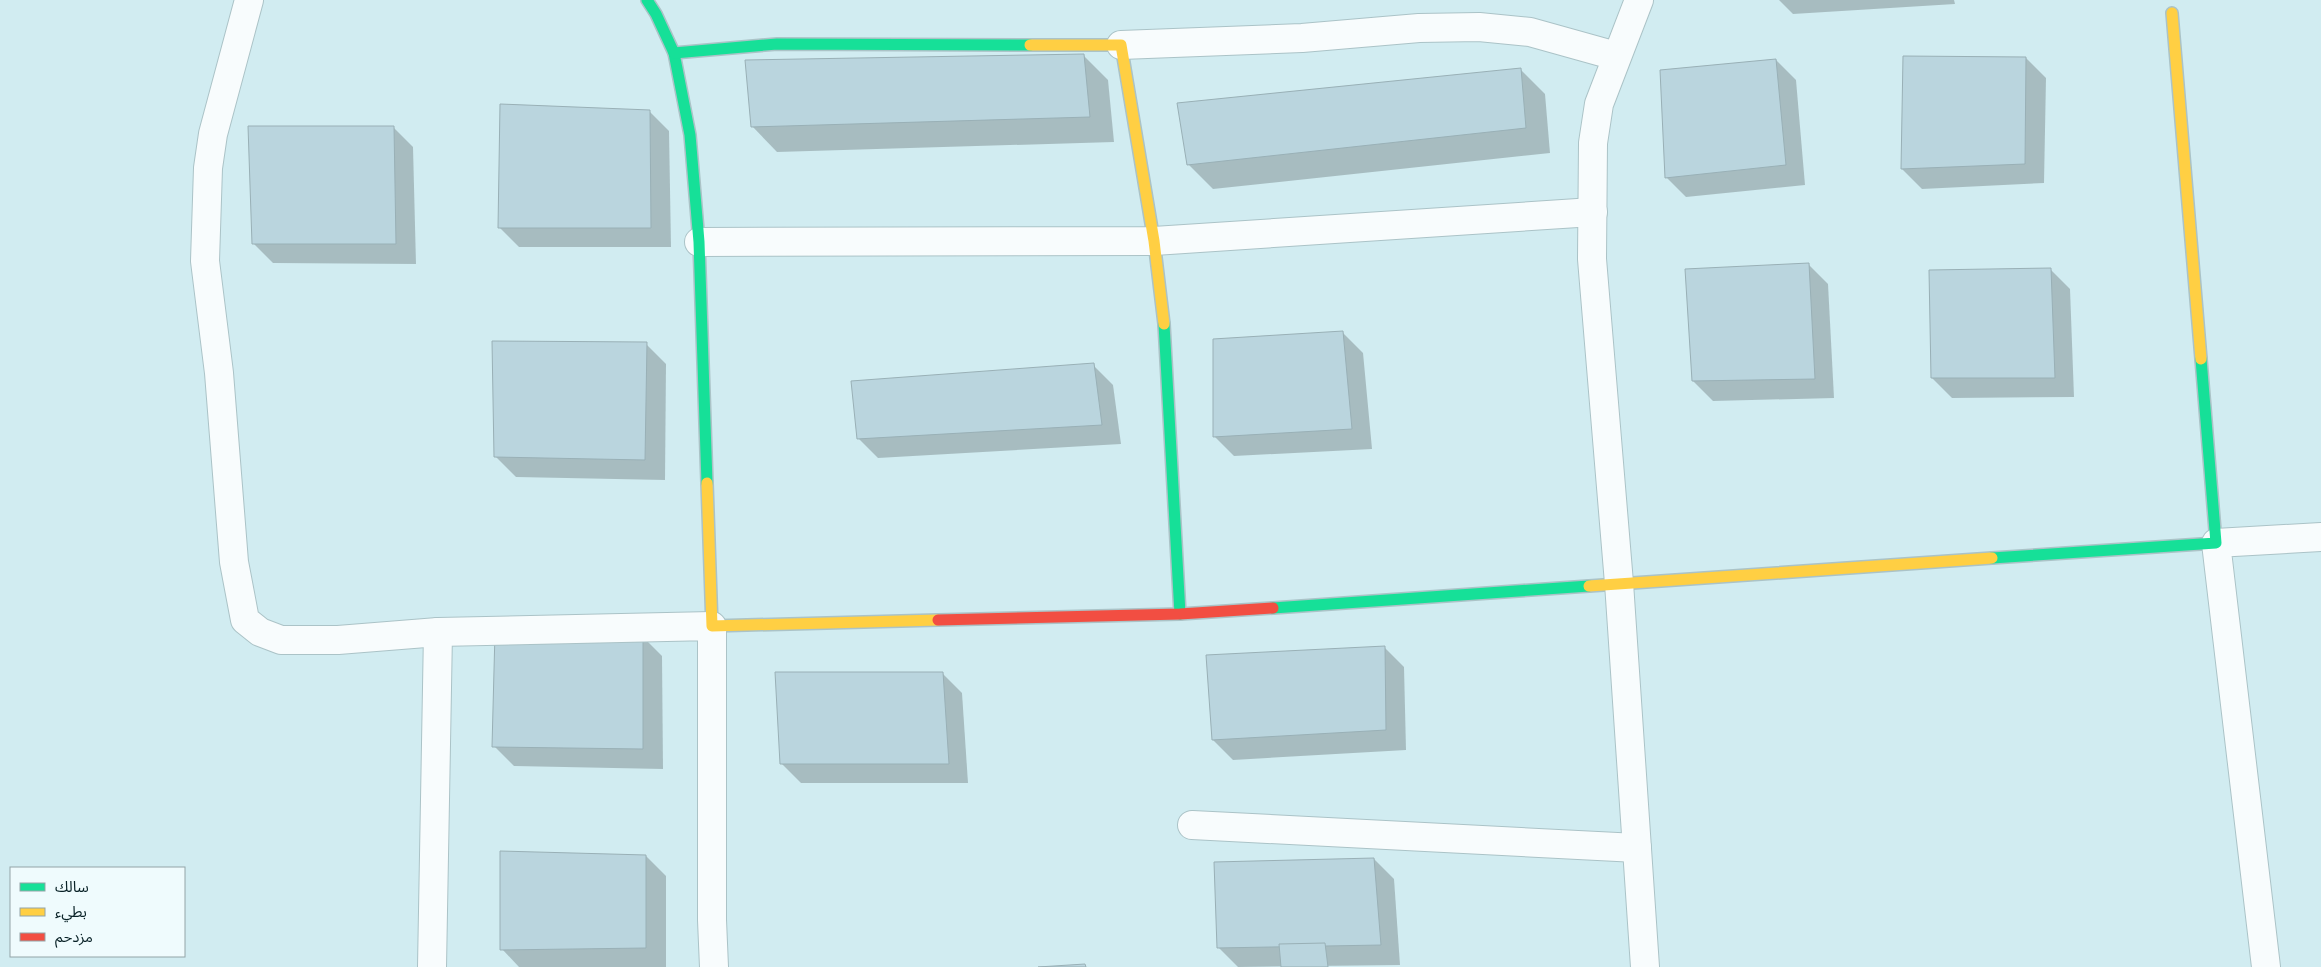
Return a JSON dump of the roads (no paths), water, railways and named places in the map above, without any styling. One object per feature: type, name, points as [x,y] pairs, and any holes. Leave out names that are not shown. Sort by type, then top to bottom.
[{"type":"street","points":[[249,0],[209,159],[205,262],[219,373],[234,562],[245,620],[260,632],[282,640],[338,640],[438,632],[1180,614],[2321,537]]},
{"type":"street","points":[[647,0],[674,53],[690,135],[699,242],[712,626],[712,920],[714,967]]},
{"type":"street","points":[[1639,0],[1599,104],[1593,143],[1592,259],[1620,583],[1645,967]]},
{"type":"street","points":[[2172,13],[2216,543],[2266,967]]},
{"type":"street","points":[[674,53],[776,44],[1121,45],[1302,38],[1419,28],[1479,27],[1530,32],[1616,56]]},
{"type":"street","points":[[1121,45],[1154,241],[1164,315],[1180,614]]},
{"type":"street","points":[[699,242],[1154,241],[1593,212]]},
{"type":"street","points":[[432,967],[438,632]]},
{"type":"street","points":[[1192,825],[1637,848]]}]
